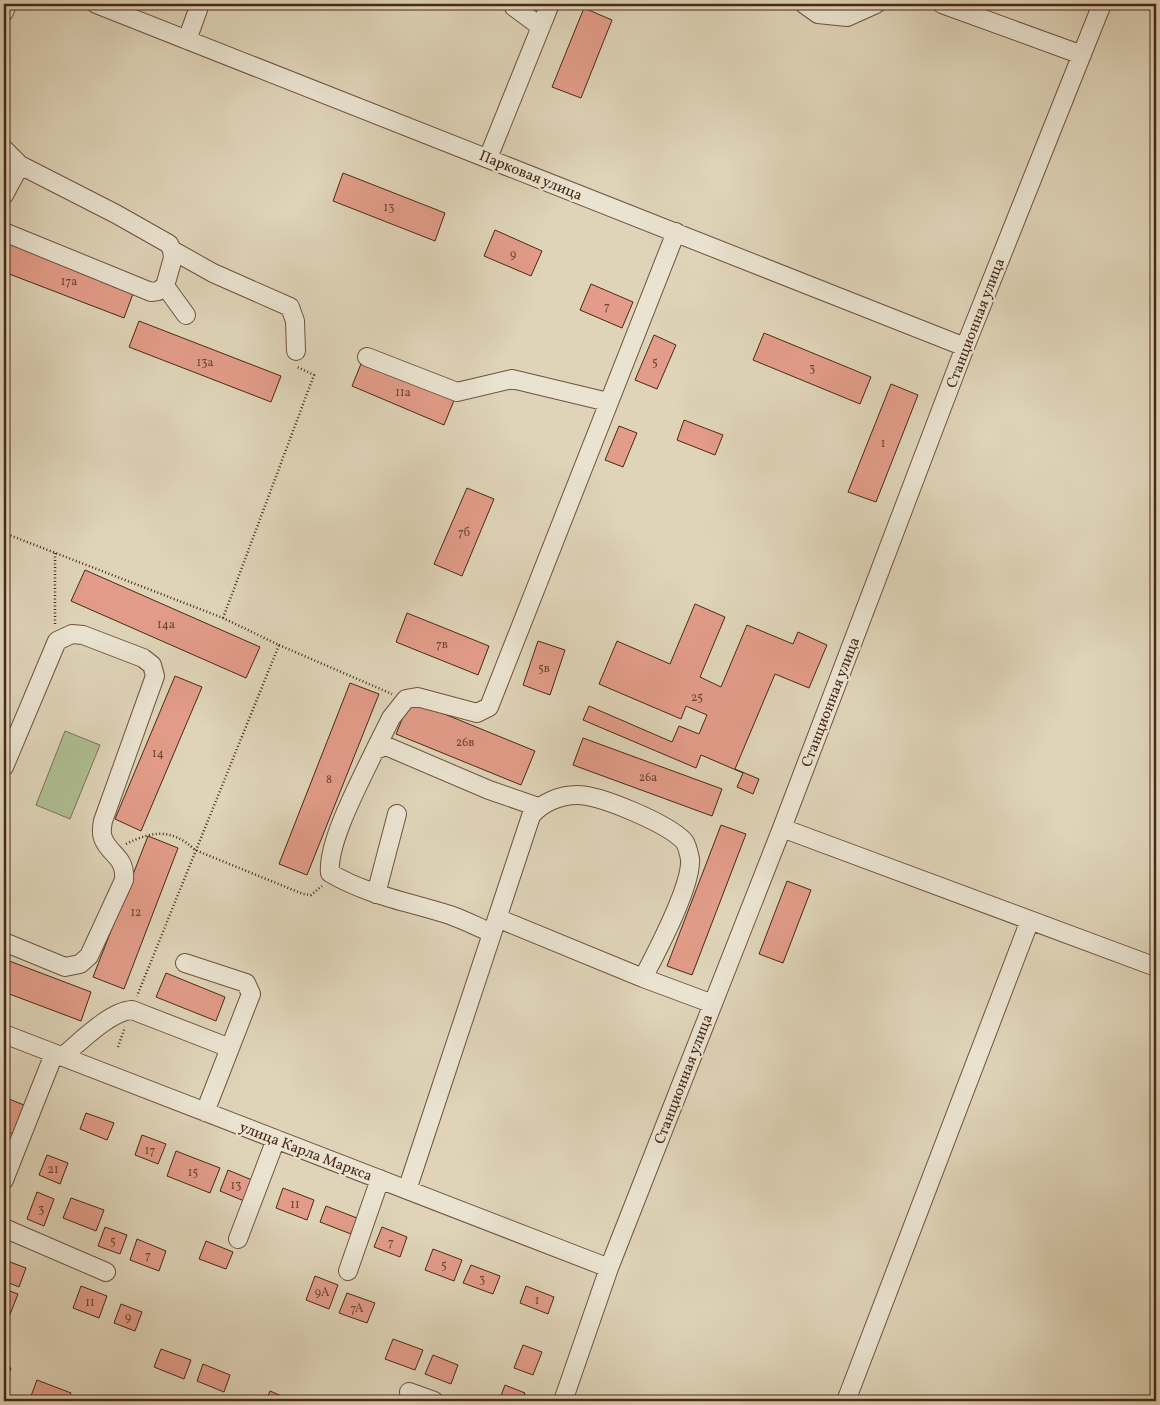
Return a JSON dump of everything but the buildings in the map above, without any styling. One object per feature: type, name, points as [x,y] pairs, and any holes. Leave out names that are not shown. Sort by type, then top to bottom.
[{"type":"street","points":[[4,12],[7,4]]},
{"type":"street","name":"Парковая улица","points":[[96,4],[965,347]]},
{"type":"street","points":[[187,40],[200,4]]},
{"type":"street","points":[[514,4],[514,7],[541,27]]},
{"type":"street","points":[[488,158],[550,4]]},
{"type":"street","points":[[804,4],[818,14],[846,17],[876,4]]},
{"type":"street","points":[[942,4],[1082,55]]},
{"type":"street","name":"Станционная улица","points":[[563,1401],[609,1268],[782,828],[965,347],[1102,4]]},
{"type":"street","points":[[4,149],[20,165],[116,214],[169,244],[173,258],[165,286],[158,291],[151,292],[4,232]]},
{"type":"street","points":[[4,195],[20,165]]},
{"type":"street","points":[[676,232],[489,707],[477,713],[417,697],[406,699],[391,718],[375,750],[336,839],[329,860],[330,872],[376,894],[452,916],[495,926],[713,1004]]},
{"type":"street","points":[[172,250],[213,273],[290,307],[295,321],[296,351]]},
{"type":"street","points":[[165,286],[186,315]]},
{"type":"street","points":[[367,356],[457,392],[512,379],[608,402]]},
{"type":"street","points":[[4,767],[11,728],[56,641],[72,634],[83,635],[143,658],[152,665],[155,676],[103,822],[103,838],[120,860],[125,870],[124,880],[89,956],[80,964],[65,967],[4,942]]},
{"type":"street","points":[[375,750],[386,746],[490,790],[538,807]]},
{"type":"street","points":[[407,1190],[531,816],[538,807],[576,795],[592,797],[642,816],[673,832],[686,843],[690,859],[688,878],[663,940],[643,978]]},
{"type":"street","points":[[376,894],[397,814]]},
{"type":"street","points":[[782,828],[1156,967]]},
{"type":"street","points":[[846,1401],[1030,920]]},
{"type":"street","points":[[185,963],[246,983],[250,988],[251,994],[205,1112]]},
{"type":"street","points":[[4,1180],[58,1056],[125,1011],[132,1010],[230,1048]]},
{"type":"street","name":"улица Карла Маркса","points":[[4,1034],[609,1268]]},
{"type":"street","points":[[238,1239],[276,1139]]},
{"type":"street","points":[[348,1271],[380,1180]]},
{"type":"street","points":[[4,1228],[106,1272]]},
{"type":"street","points":[[409,1392],[434,1401]]},
{"type":"path","points":[[223,618],[314,375],[291,364],[296,351]]},
{"type":"path","points":[[4,533],[223,618],[279,645],[406,699]]},
{"type":"path","points":[[55,553],[56,641]]},
{"type":"path","points":[[118,1047],[195,850],[279,645]]},
{"type":"path","points":[[103,838],[125,845],[151,834],[161,832],[187,842],[195,850],[303,894],[311,895],[318,891],[330,872]]},
{"type":"green space","points":[[65,731],[100,745],[70,819],[36,805]]}]
